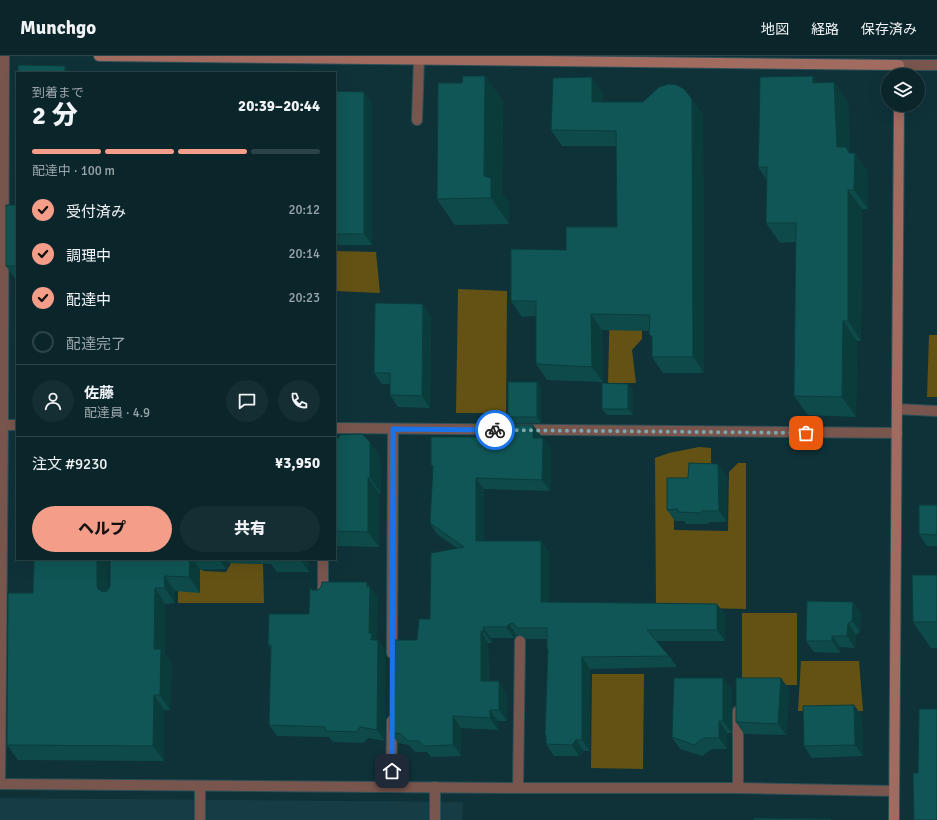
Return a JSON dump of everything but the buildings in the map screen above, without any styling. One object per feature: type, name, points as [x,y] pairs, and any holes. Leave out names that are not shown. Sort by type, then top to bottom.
[{"type":"street","points":[[4,56],[0,784],[738,788],[894,791]]},
{"type":"street","points":[[99,56],[722,60],[881,69]]},
{"type":"street","points":[[417,120],[419,59]]},
{"type":"street","points":[[914,68],[937,65]]},
{"type":"street","points":[[894,820],[899,112]]},
{"type":"street","points":[[898,409],[937,411]]},
{"type":"street","points":[[3,425],[16,426]]},
{"type":"street","points":[[336,428],[897,434]]},
{"type":"street","points":[[392,660],[393,429]]},
{"type":"street","points":[[323,560],[323,595]]},
{"type":"street","points":[[518,788],[520,641]]},
{"type":"street","points":[[738,704],[738,788]]},
{"type":"street","points":[[391,787],[392,707]]},
{"type":"street","points":[[200,786],[200,820]]},
{"type":"street","points":[[435,787],[435,820]]},
{"type":"shaded area","points":[[336,251],[376,252],[380,293],[336,291]]},
{"type":"shaded area","points":[[458,289],[507,291],[506,413],[456,413]]},
{"type":"shaded area","points":[[610,297],[642,297],[642,339],[632,350],[636,383],[608,383]]},
{"type":"shaded area","points":[[929,335],[937,335],[937,397],[927,397]]},
{"type":"shaded area","points":[[699,447],[711,448],[711,469],[694,484],[673,485],[674,530],[728,531],[729,472],[738,463],[746,463],[746,609],[656,607],[655,458],[669,453]]},
{"type":"shaded area","points":[[178,560],[203,560],[203,571],[226,572],[231,563],[263,564],[264,603],[178,603]]},
{"type":"shaded area","points":[[742,613],[797,613],[797,685],[742,685]]},
{"type":"shaded area","points":[[801,661],[859,661],[863,711],[798,711]]},
{"type":"shaded area","points":[[592,674],[644,674],[643,769],[591,768]]},
{"type":"shaded area","points":[[0,798],[463,802],[462,820],[0,820]]},
{"type":"way so far","points":[[495,430],[806,433]]},
{"type":"route","points":[[392,771],[393,429],[495,430]]}]
